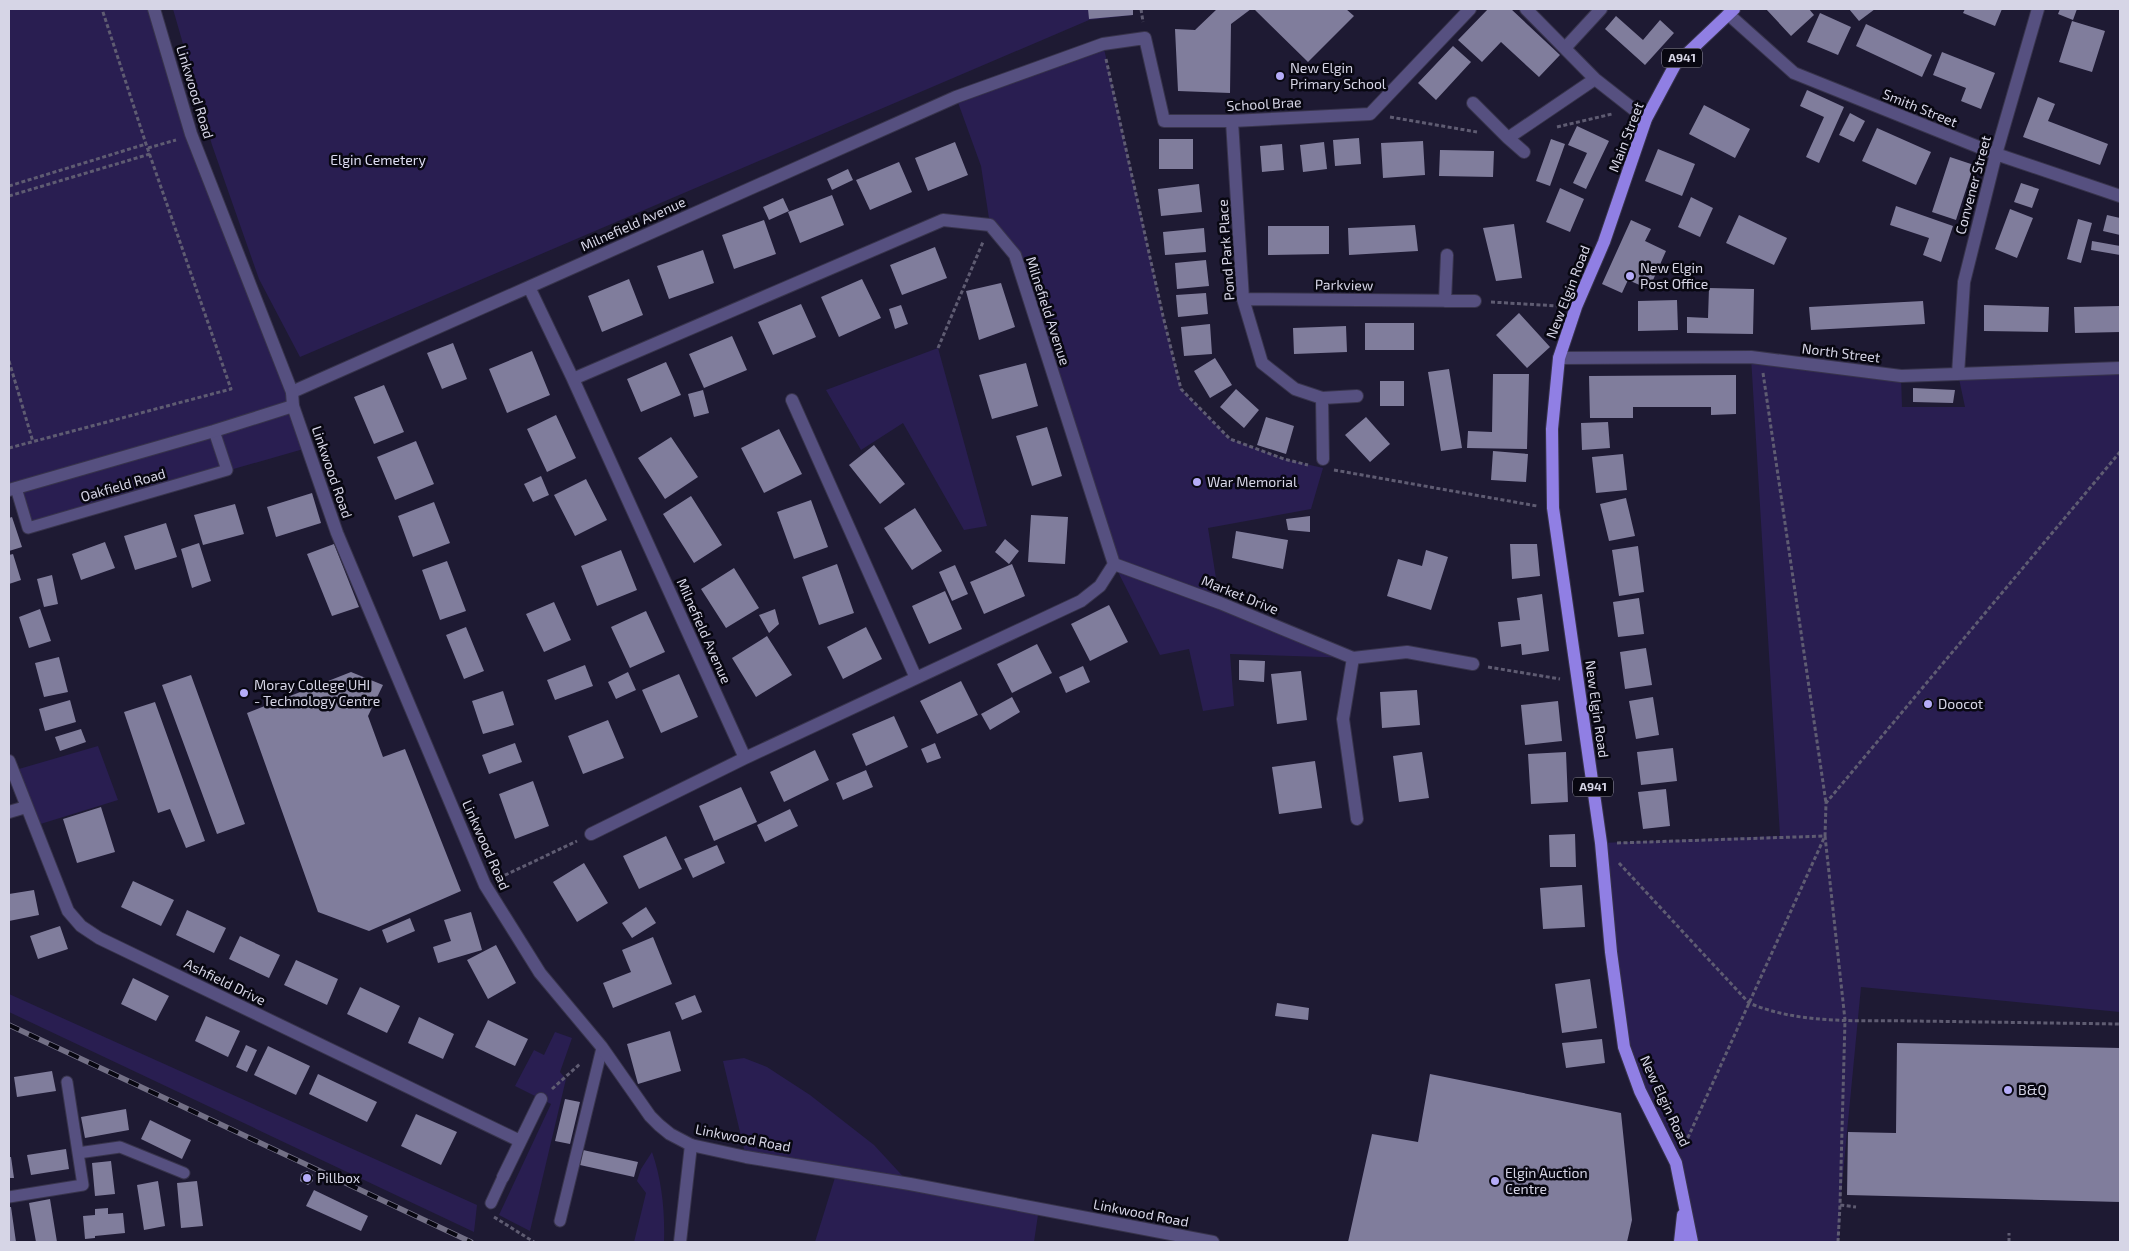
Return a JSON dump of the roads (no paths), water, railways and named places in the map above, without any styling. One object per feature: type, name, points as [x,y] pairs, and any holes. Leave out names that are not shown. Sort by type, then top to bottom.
[{"type":"main road","name":"Main Street","points":[[1604,242],[1646,119],[1675,65],[1731,12]]},
{"type":"main road","name":"New Elgin Road","points":[[1604,242],[1576,307],[1559,358],[1552,429],[1553,508],[1601,843],[1611,952],[1624,1047],[1640,1091],[1676,1163],[1692,1242]]},
{"type":"main road","name":"New Elgin Road","points":[[1680,1242],[1685,1206]]},
{"type":"street","name":"Linkwood Road","points":[[154,9],[191,134],[292,392],[293,406],[337,533],[485,885],[540,973],[601,1047],[650,1116],[670,1134],[691,1145],[746,1157],[837,1170],[1213,1242]]},
{"type":"street","name":"School Brae","points":[[1164,121],[1232,121],[1370,114],[1470,9]]},
{"type":"street","points":[[1526,9],[1595,79],[1646,119]]},
{"type":"street","points":[[1565,48],[1601,9]]},
{"type":"street","name":"Convener Street","points":[[1958,374],[1964,282],[1996,154],[2038,9]]},
{"type":"street","name":"Smith Street","points":[[1731,12],[1794,73],[1996,154],[2120,196]]},
{"type":"street","name":"Milnefield Avenue","points":[[292,392],[956,97],[1103,44],[1145,38],[1164,121]]},
{"type":"street","points":[[1508,138],[1595,79]]},
{"type":"street","points":[[1473,103],[1524,152]]},
{"type":"street","name":"Pond Park Place","points":[[1232,121],[1243,299],[1262,363],[1295,390],[1322,398],[1357,396]]},
{"type":"street","name":"Milnefield Avenue","points":[[573,379],[942,220],[990,225],[1014,255],[1114,564]]},
{"type":"street","points":[[1445,301],[1447,255]]},
{"type":"street","name":"Milnefield Avenue","points":[[529,287],[573,379],[745,758]]},
{"type":"street","name":"Parkview","points":[[1243,299],[1475,301]]},
{"type":"street","name":"North Street","points":[[1559,358],[1761,359],[1901,376],[2120,368]]},
{"type":"street","points":[[1322,398],[1323,459]]},
{"type":"street","points":[[792,400],[916,678]]},
{"type":"street","name":"Oakfield Road","points":[[13,489],[214,431],[293,406]]},
{"type":"street","points":[[591,834],[745,758],[1081,600],[1100,586],[1114,564]]},
{"type":"street","name":"Market Drive","points":[[1114,564],[1220,603],[1353,658],[1407,652],[1473,664]]},
{"type":"street","points":[[1353,658],[1343,719],[1357,819]]},
{"type":"street","name":"Ashfield Drive","points":[[9,761],[68,911],[81,926],[99,938],[520,1141]]},
{"type":"street","points":[[9,812],[26,807]]},
{"type":"street","points":[[503,1177],[541,1099]]},
{"type":"street","points":[[680,1242],[691,1145]]},
{"type":"lane","name":"Oakfield Road","points":[[13,489],[28,528],[227,470],[214,431]]},
{"type":"lane","points":[[560,1221],[601,1047]]},
{"type":"lane","points":[[9,1197],[83,1185],[67,1082]]},
{"type":"lane","points":[[78,1153],[120,1147],[184,1173]]},
{"type":"lane","points":[[490,1204],[503,1177]]},
{"type":"railway","points":[[9,1025],[471,1242]]},
{"type":"place","name":"New Elgin Primary School","points":[[1280,76]]},
{"type":"place","name":"New Elgin Post Office","points":[[1630,276]]},
{"type":"place","name":"War Memorial","points":[[1197,482]]},
{"type":"place","name":"Moray College UHI - Technology Centre","points":[[244,693]]},
{"type":"place","name":"Doocot","points":[[1928,704]]},
{"type":"place","name":"B&Q","points":[[2008,1090]]},
{"type":"place","name":"Pillbox","points":[[307,1178]]},
{"type":"place","name":"Elgin Auction Centre","points":[[1495,1181]]},
{"type":"park label","name":"Elgin Cemetery","points":[[378,160]]}]
